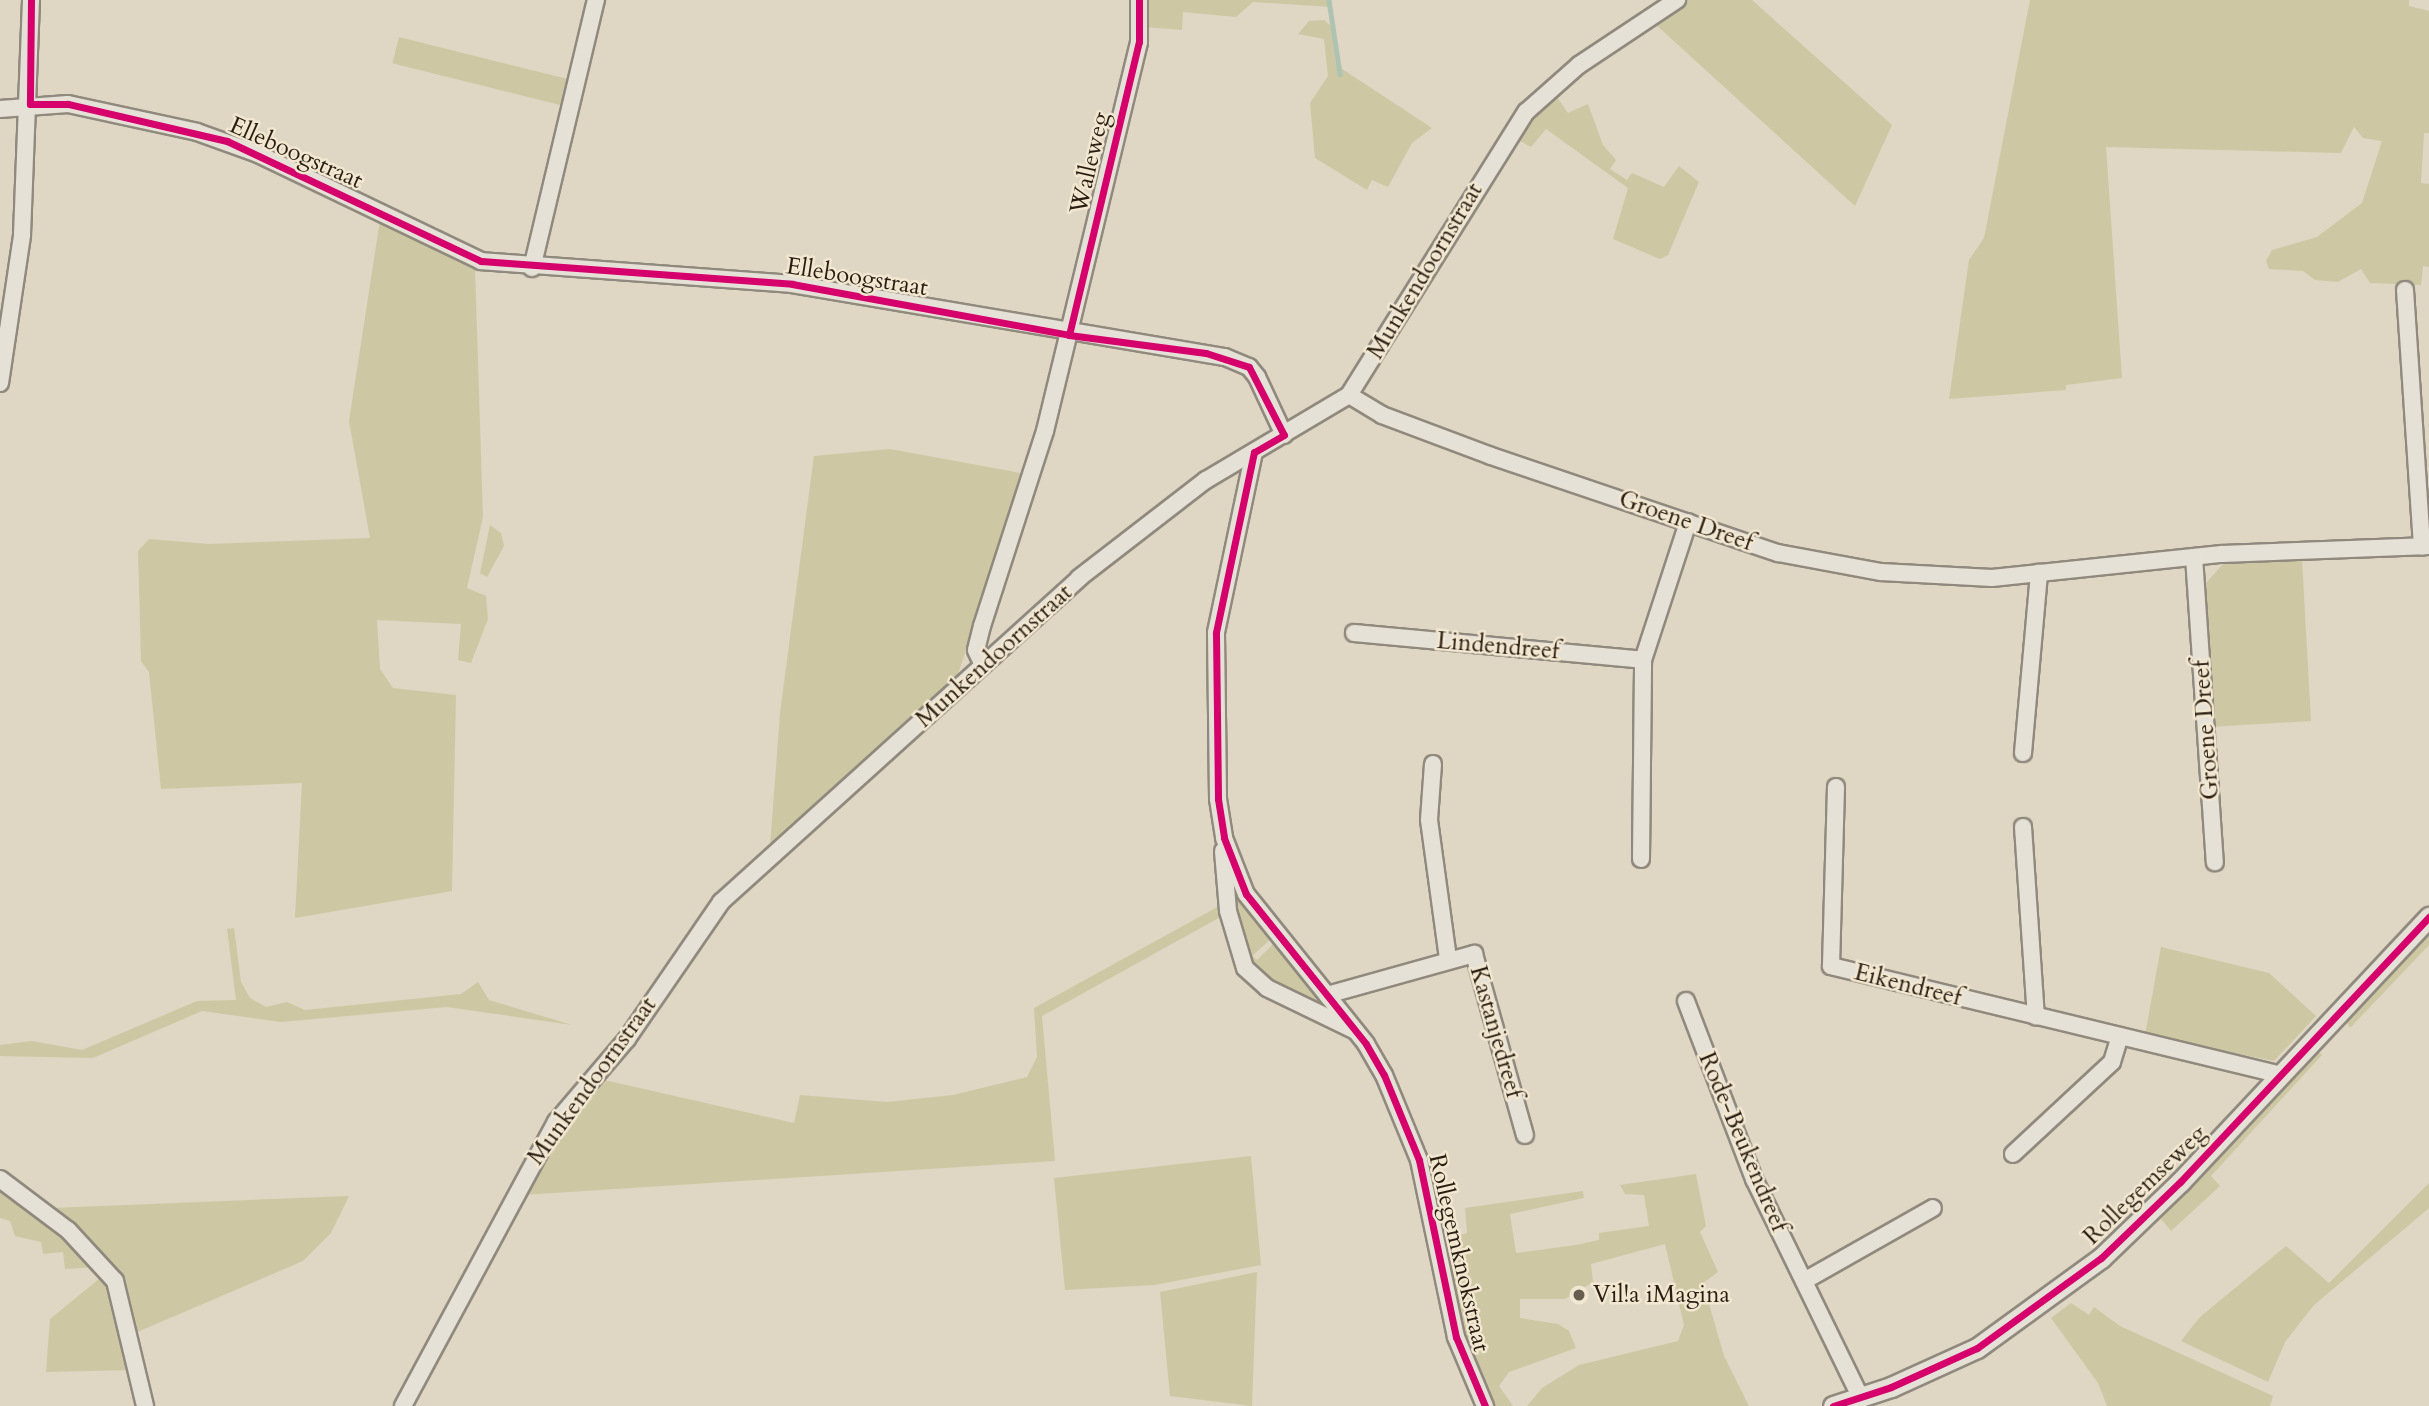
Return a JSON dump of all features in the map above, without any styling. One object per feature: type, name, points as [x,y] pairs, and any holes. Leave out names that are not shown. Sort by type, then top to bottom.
[{"type":"street","points":[[0,383],[22,235],[30,104],[31,0]]},
{"type":"street","points":[[532,268],[596,0]]},
{"type":"street","name":"Walleweg","points":[[982,663],[976,650],[982,626],[1030,480],[1069,335],[1139,42],[1139,0]]},
{"type":"street","name":"Munkendoornstraat","points":[[403,1406],[556,1122],[626,1040],[703,923],[740,881],[874,768],[982,663],[1167,509],[1254,452],[1349,395],[1526,112],[1579,65],[1677,0]]},
{"type":"street","name":"Elleboogstraat","points":[[0,109],[30,104],[68,104],[217,138],[481,261],[532,268],[792,284],[1069,335],[1237,361],[1256,377],[1284,435]]},
{"type":"street","name":"Groene Dreef","points":[[1349,395],[1382,415],[1491,456],[1778,553],[1881,572],[1958,578],[2039,573],[2194,557],[2426,546],[2405,290]]},
{"type":"street","name":"Rollegemknokstraat","points":[[1254,452],[1216,632],[1218,799],[1224,838],[1228,911],[1245,968],[1267,988],[1355,1030]]},
{"type":"street","points":[[1641,859],[1643,660],[1688,522]]},
{"type":"street","name":"Groene Dreef","points":[[2194,557],[2214,862]]},
{"type":"street","points":[[2024,753],[2039,573]]},
{"type":"street","name":"Lindendreef","points":[[1354,633],[1643,660]]},
{"type":"street","name":"Kastanjedreef","points":[[1433,764],[1429,820],[1448,959]]},
{"type":"street","name":"Eikendreef","points":[[1836,787],[1831,966],[2280,1075]]},
{"type":"street","points":[[2024,827],[2036,1017]]},
{"type":"street","name":"Rollegemknokstraat","points":[[1224,838],[1246,894],[1355,1030],[1384,1075],[1419,1160],[1456,1337],[1485,1406]]},
{"type":"street","name":"Rollegemseweg","points":[[1833,1406],[1861,1398],[1977,1348],[2101,1258],[2280,1075],[2429,917]]},
{"type":"street","name":"Kastanjedreef","points":[[1327,995],[1448,959],[1474,954],[1525,1135]]},
{"type":"street","name":"Rode-Beukendreef","points":[[1686,1001],[1754,1179],[1861,1398]]},
{"type":"street","points":[[2013,1154],[2112,1062],[2120,1036]]},
{"type":"street","points":[[0,1179],[68,1230],[115,1281],[145,1406]]},
{"type":"street","points":[[1804,1281],[1933,1208]]},
{"type":"shaded area","points":[[1144,0],[1329,0],[1331,7],[1253,2],[1236,17],[1183,12],[1182,30],[1144,27]]},
{"type":"shaded area","points":[[1686,0],[1752,0],[1892,125],[1855,206],[1654,23]]},
{"type":"shaded area","points":[[2030,0],[2409,0],[2409,6],[2429,11],[2429,133],[2424,133],[2421,183],[2429,184],[2429,267],[2423,266],[2421,285],[2370,283],[2361,269],[2338,282],[2315,280],[2303,271],[2269,269],[2266,261],[2272,250],[2317,237],[2362,203],[2382,141],[2363,138],[2354,127],[2341,153],[2106,147],[2122,378],[2066,385],[2066,390],[1949,399],[1969,260],[1984,238]]},
{"type":"shaded area","points":[[1324,20],[1331,26],[1336,65],[1432,128],[1412,143],[1388,187],[1372,180],[1367,190],[1315,158],[1310,103],[1328,76],[1324,39],[1298,34],[1309,21]]},
{"type":"shaded area","points":[[399,37],[575,81],[568,107],[392,63]]},
{"type":"shaded area","points":[[1554,93],[1568,113],[1588,104],[1603,145],[1616,160],[1610,169],[1627,180],[1632,173],[1664,187],[1679,166],[1699,182],[1668,255],[1660,259],[1613,239],[1628,188],[1546,129],[1531,147],[1514,138]]},
{"type":"shaded area","points":[[380,220],[475,268],[483,517],[467,588],[486,596],[488,619],[471,663],[458,660],[461,624],[377,620],[380,669],[393,688],[456,695],[452,891],[295,918],[302,783],[161,789],[149,672],[141,661],[138,551],[149,539],[209,544],[370,538],[349,421]]},
{"type":"shaded area","points":[[890,449],[1026,474],[958,674],[871,763],[770,847],[780,713],[814,456]]},
{"type":"shaded area","points":[[490,525],[501,533],[504,546],[487,577],[480,573]]},
{"type":"shaded area","points":[[2302,559],[2311,721],[2210,727],[2206,583],[2223,564]]},
{"type":"shaded area","points":[[1229,871],[1271,939],[1252,956],[1257,960],[1274,943],[1334,1014],[1267,984],[1243,954]]},
{"type":"shaded area","points":[[1221,905],[1224,915],[1042,1016],[1055,1161],[522,1195],[564,1120],[600,1079],[794,1123],[800,1095],[887,1102],[953,1095],[1027,1077],[1037,1057],[1034,1008]]},
{"type":"shaded area","points":[[234,928],[241,982],[250,998],[266,1007],[287,1002],[305,1010],[461,994],[478,982],[489,1000],[572,1025],[447,1007],[281,1022],[202,1011],[93,1058],[0,1056],[0,1045],[32,1041],[82,1050],[197,1001],[236,1000],[227,929]]},
{"type":"shaded area","points":[[2429,931],[2429,945],[2350,1028],[2346,1021]]},
{"type":"shaded area","points":[[2161,947],[2269,973],[2316,1016],[2274,1061],[2145,1035]]},
{"type":"shaded area","points":[[2318,1051],[2322,1055],[2211,1176],[2220,1186],[2171,1231],[2161,1219]]},
{"type":"shaded area","points":[[1251,1156],[1261,1265],[1154,1285],[1065,1290],[1054,1178]]},
{"type":"shaded area","name":"Vil!a iMagina","points":[[1696,1174],[1706,1226],[1700,1232],[1718,1272],[1703,1283],[1724,1356],[1749,1406],[1527,1406],[1542,1388],[1579,1365],[1678,1341],[1684,1325],[1665,1244],[1591,1264],[1593,1282],[1565,1299],[1520,1299],[1520,1318],[1558,1324],[1569,1331],[1576,1348],[1509,1372],[1499,1386],[1513,1406],[1490,1406],[1467,1361],[1442,1241],[1467,1233],[1465,1208],[1583,1191],[1584,1198],[1510,1214],[1516,1253],[1576,1245],[1599,1240],[1599,1233],[1649,1226],[1644,1195],[1625,1194],[1620,1185]]},
{"type":"shaded area","points":[[2429,1183],[2429,1208],[2314,1305],[2285,1342],[2268,1382],[2181,1341],[2200,1317],[2286,1246],[2329,1283]]},
{"type":"shaded area","points":[[0,1185],[50,1219],[95,1267],[65,1269],[63,1252],[43,1254],[41,1242],[15,1236],[10,1221],[0,1218]]},
{"type":"shaded area","points":[[349,1196],[331,1233],[303,1261],[135,1333],[122,1279],[52,1208]]},
{"type":"shaded area","points":[[1257,1272],[1252,1406],[1170,1396],[1160,1292]]},
{"type":"shaded area","points":[[105,1274],[133,1370],[46,1372],[50,1319]]},
{"type":"shaded area","points":[[2071,1303],[2089,1315],[2094,1307],[2120,1326],[2273,1396],[2270,1406],[2107,1406],[2098,1383],[2051,1318]]},
{"type":"waterway","points":[[1329,0],[1340,74]]},
{"type":"cycle path","points":[[31,0],[30,104],[68,104],[227,141],[481,261],[792,284],[1069,335],[1206,353],[1249,367],[1284,435],[1254,452],[1216,633],[1218,799],[1224,838],[1246,894],[1366,1044],[1384,1075],[1419,1160],[1456,1337],[1485,1406]]},
{"type":"cycle path","points":[[1069,335],[1139,42],[1139,0]]},
{"type":"cycle path","points":[[1833,1406],[1891,1387],[1977,1348],[2101,1258],[2180,1182],[2429,917]]},
{"type":"place","name":"Vil!a iMagina","points":[[1579,1295]]}]
